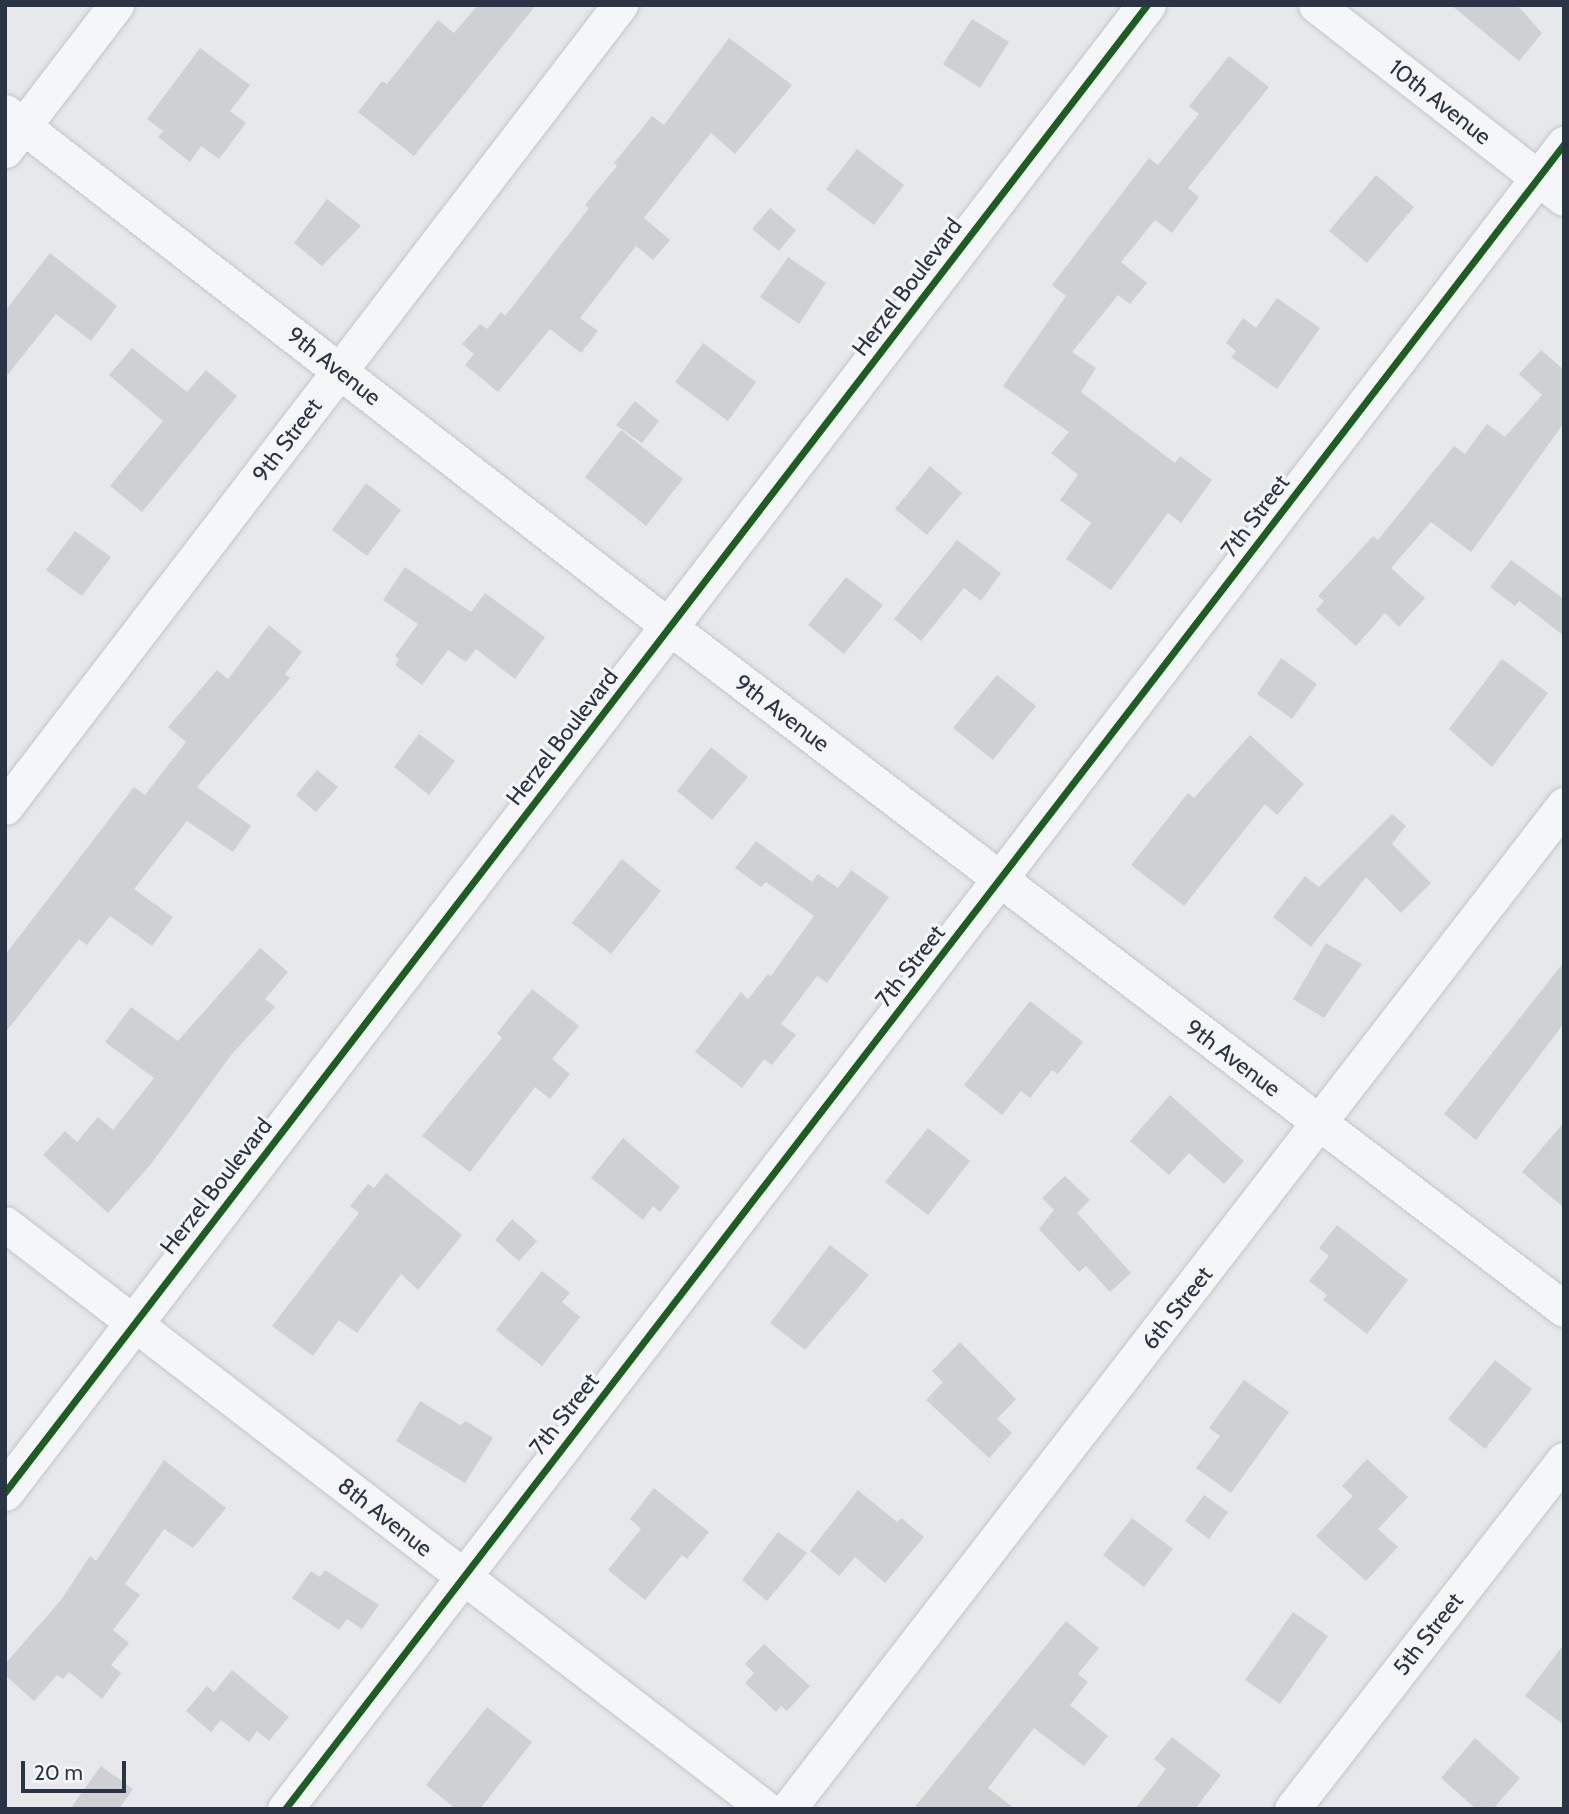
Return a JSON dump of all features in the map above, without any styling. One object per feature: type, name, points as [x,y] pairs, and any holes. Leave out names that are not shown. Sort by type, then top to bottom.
[{"type":"street","points":[[11,130],[116,5]]},
{"type":"street","name":"9th Street","points":[[5,807],[621,5]]},
{"type":"street","name":"Herzel Boulevard","points":[[5,1492],[1147,5]]},
{"type":"street","name":"10th Avenue","points":[[1315,5],[1551,188]]},
{"type":"street","name":"9th Avenue","points":[[11,130],[340,371],[671,628],[1564,1308]]},
{"type":"street","name":"7th Street","points":[[285,1809],[1001,880],[1551,188],[1564,144]]},
{"type":"street","name":"6th Street","points":[[788,1809],[1564,805]]},
{"type":"street","name":"8th Avenue","points":[[5,1224],[766,1809]]},
{"type":"street","name":"5th Street","points":[[1292,1809],[1564,1460]]},
{"type":"building","points":[[478,5],[536,5],[414,156],[358,112],[382,81],[387,84],[438,20],[454,33]]},
{"type":"building","points":[[1451,5],[1517,5],[1542,33],[1519,61]]},
{"type":"building","points":[[972,19],[1009,42],[980,88],[943,64]]},
{"type":"building","points":[[729,38],[792,85],[735,154],[711,133],[644,218],[670,240],[653,260],[636,246],[580,318],[598,331],[581,353],[550,329],[498,392],[465,365],[474,354],[462,344],[480,324],[487,329],[501,312],[505,316],[589,208],[585,205],[617,166],[614,163],[652,116],[664,125]]},
{"type":"building","points":[[200,48],[250,85],[230,111],[246,123],[219,159],[201,146],[190,162],[158,137],[163,131],[147,119]]},
{"type":"building","points":[[1229,56],[1269,87],[1188,188],[1199,197],[1172,233],[1155,220],[1121,262],[1147,283],[1130,304],[1118,295],[1072,352],[1096,368],[1081,392],[1175,463],[1180,456],[1212,480],[1181,523],[1168,513],[1111,590],[1066,559],[1091,523],[1060,500],[1078,475],[1051,453],[1069,432],[1003,386],[1066,296],[1052,285],[1149,158],[1158,165],[1199,114],[1189,106]]},
{"type":"building","points":[[857,149],[904,185],[874,225],[826,189]]},
{"type":"building","points":[[1376,175],[1414,207],[1367,263],[1329,231]]},
{"type":"building","points":[[327,199],[361,226],[322,266],[294,243]]},
{"type":"building","points":[[770,208],[796,230],[779,251],[752,229]]},
{"type":"building","points":[[50,253],[117,306],[91,341],[56,314],[5,378],[5,311]]},
{"type":"building","points":[[788,257],[826,283],[799,324],[760,297]]},
{"type":"building","points":[[1277,298],[1320,328],[1277,389],[1231,357],[1236,351],[1226,343],[1243,318],[1256,328]]},
{"type":"building","points":[[703,343],[756,382],[728,421],[675,382]]},
{"type":"building","points":[[132,348],[187,392],[206,370],[237,396],[142,512],[110,486],[163,421],[109,375]]},
{"type":"building","points":[[1541,350],[1564,370],[1564,423],[1471,552],[1431,522],[1391,568],[1425,598],[1399,627],[1385,613],[1356,646],[1316,610],[1324,601],[1318,596],[1373,536],[1378,540],[1454,446],[1465,454],[1487,424],[1505,437],[1542,395],[1519,374]]},
{"type":"building","points":[[635,401],[659,421],[642,443],[616,425]]},
{"type":"building","points":[[621,430],[683,479],[646,526],[585,477]]},
{"type":"building","points":[[930,466],[962,493],[927,535],[895,509]]},
{"type":"building","points":[[366,483],[401,510],[367,556],[332,530]]},
{"type":"building","points":[[75,531],[111,557],[82,596],[46,570]]},
{"type":"building","points":[[957,540],[1001,573],[981,601],[964,588],[921,641],[894,619]]},
{"type":"building","points":[[1511,560],[1564,599],[1564,636],[1519,601],[1515,606],[1490,587]]},
{"type":"building","points":[[405,567],[471,612],[485,593],[545,637],[515,679],[476,649],[466,662],[448,650],[422,685],[395,665],[399,659],[395,656],[418,624],[383,600]]},
{"type":"building","points":[[846,577],[883,605],[844,654],[808,625]]},
{"type":"building","points":[[269,625],[302,652],[285,674],[290,678],[197,787],[251,826],[233,852],[187,821],[134,889],[173,917],[152,946],[110,916],[87,945],[79,939],[5,1033],[5,955],[134,787],[145,795],[186,742],[168,727],[217,670],[228,679]]},
{"type":"building","points":[[1281,658],[1317,684],[1292,719],[1257,694]]},
{"type":"building","points":[[1502,659],[1548,693],[1492,767],[1449,729]]},
{"type":"building","points":[[997,675],[1036,706],[993,760],[953,728]]},
{"type":"building","points":[[419,734],[455,761],[429,795],[394,767]]},
{"type":"building","points":[[1250,735],[1304,784],[1277,815],[1265,804],[1184,906],[1131,865],[1188,793],[1194,798]]},
{"type":"building","points":[[711,747],[748,777],[712,820],[677,791]]},
{"type":"building","points":[[317,770],[338,787],[316,812],[296,795]]},
{"type":"building","points":[[1392,814],[1406,826],[1392,844],[1431,883],[1401,913],[1366,877],[1311,947],[1273,917],[1305,876],[1319,887]]},
{"type":"building","points":[[756,841],[812,882],[818,874],[838,888],[851,870],[889,897],[827,983],[817,976],[781,1024],[796,1035],[772,1065],[764,1059],[742,1088],[695,1052],[741,992],[748,999],[768,974],[771,976],[814,916],[766,882],[761,887],[735,868]]},
{"type":"building","points":[[622,859],[661,891],[611,954],[572,923]]},
{"type":"building","points":[[1326,943],[1362,964],[1324,1018],[1293,999]]},
{"type":"building","points":[[260,948],[288,972],[265,999],[275,1007],[232,1054],[151,1164],[108,1213],[43,1155],[65,1131],[77,1142],[98,1117],[113,1130],[154,1078],[105,1042],[131,1007],[178,1041]]},
{"type":"building","points":[[1564,962],[1564,1023],[1476,1140],[1444,1114]]},
{"type":"building","points":[[532,989],[579,1026],[552,1059],[570,1074],[550,1099],[535,1087],[470,1172],[422,1136],[502,1038],[497,1033]]},
{"type":"building","points":[[1030,1001],[1083,1042],[1058,1074],[1052,1070],[1030,1098],[1021,1091],[1002,1115],[964,1085]]},
{"type":"building","points":[[1170,1095],[1244,1161],[1224,1184],[1189,1153],[1169,1175],[1130,1141]]},
{"type":"building","points":[[1564,1122],[1564,1208],[1522,1172]]},
{"type":"building","points":[[928,1128],[970,1161],[928,1215],[885,1182]]},
{"type":"building","points":[[623,1138],[680,1187],[660,1212],[653,1206],[643,1220],[591,1178]]},
{"type":"building","points":[[386,1173],[462,1235],[418,1290],[401,1274],[357,1333],[339,1320],[313,1356],[272,1326],[359,1213],[350,1206],[368,1184],[374,1188]]},
{"type":"building","points":[[1065,1176],[1090,1200],[1077,1213],[1131,1273],[1110,1292],[1086,1266],[1079,1272],[1039,1229],[1054,1210],[1042,1198]]},
{"type":"building","points":[[512,1219],[537,1241],[519,1261],[495,1240]]},
{"type":"building","points":[[1337,1225],[1408,1280],[1367,1334],[1323,1300],[1327,1295],[1309,1281],[1329,1256],[1319,1248]]},
{"type":"building","points":[[830,1245],[869,1275],[805,1350],[770,1323]]},
{"type":"building","points":[[542,1271],[570,1293],[562,1302],[580,1317],[542,1366],[496,1330]]},
{"type":"building","points":[[960,1342],[1016,1399],[997,1419],[1012,1433],[989,1458],[926,1400],[943,1382],[932,1371]]},
{"type":"building","points":[[1495,1360],[1532,1389],[1485,1449],[1448,1419]]},
{"type":"building","points":[[1244,1380],[1289,1412],[1231,1493],[1196,1468],[1220,1436],[1209,1428]]},
{"type":"building","points":[[420,1401],[460,1425],[466,1421],[493,1438],[465,1483],[396,1441]]},
{"type":"building","points":[[1367,1459],[1408,1497],[1378,1529],[1398,1547],[1366,1581],[1316,1536],[1353,1496],[1342,1486]]},
{"type":"building","points":[[164,1460],[226,1508],[193,1548],[164,1529],[125,1584],[140,1595],[113,1630],[129,1643],[111,1665],[121,1673],[102,1699],[69,1672],[63,1679],[57,1675],[34,1701],[5,1675],[5,1664],[61,1600],[90,1556],[96,1561]]},
{"type":"building","points":[[654,1488],[709,1532],[687,1559],[682,1555],[645,1600],[608,1570],[641,1529],[630,1519]]},
{"type":"building","points":[[858,1490],[897,1522],[901,1518],[924,1537],[885,1583],[855,1557],[839,1576],[810,1551]]},
{"type":"building","points":[[1204,1495],[1228,1512],[1209,1539],[1185,1521]]},
{"type":"building","points":[[1132,1518],[1173,1549],[1144,1587],[1103,1555]]},
{"type":"building","points":[[778,1532],[807,1553],[767,1601],[742,1580]]},
{"type":"building","points":[[325,1570],[379,1605],[362,1629],[347,1619],[339,1630],[292,1598],[311,1571],[320,1577]]},
{"type":"building","points":[[1293,1612],[1328,1636],[1280,1704],[1245,1680]]},
{"type":"building","points":[[1066,1621],[1099,1648],[1078,1674],[1088,1682],[1070,1705],[1108,1736],[1084,1766],[1034,1728],[988,1788],[1015,1809],[913,1809]]},
{"type":"building","points":[[764,1644],[810,1686],[787,1711],[781,1706],[776,1712],[745,1683],[754,1673],[745,1664]]},
{"type":"building","points":[[1564,1644],[1564,1725],[1525,1696]]},
{"type":"building","points":[[232,1670],[289,1717],[269,1741],[257,1731],[249,1742],[221,1720],[211,1732],[186,1711],[207,1686],[214,1692]]},
{"type":"building","points":[[487,1707],[532,1742],[480,1809],[456,1809],[426,1785]]},
{"type":"building","points":[[1172,1737],[1221,1775],[1195,1809],[1135,1809],[1166,1769],[1154,1759]]},
{"type":"building","points":[[1475,1738],[1520,1778],[1493,1809],[1476,1809],[1441,1778]]},
{"type":"building","points":[[101,1766],[133,1789],[119,1809],[70,1809]]},
{"type":"cycle path","points":[[5,1492],[1147,5]]},
{"type":"cycle path","points":[[285,1809],[1564,144]]}]
